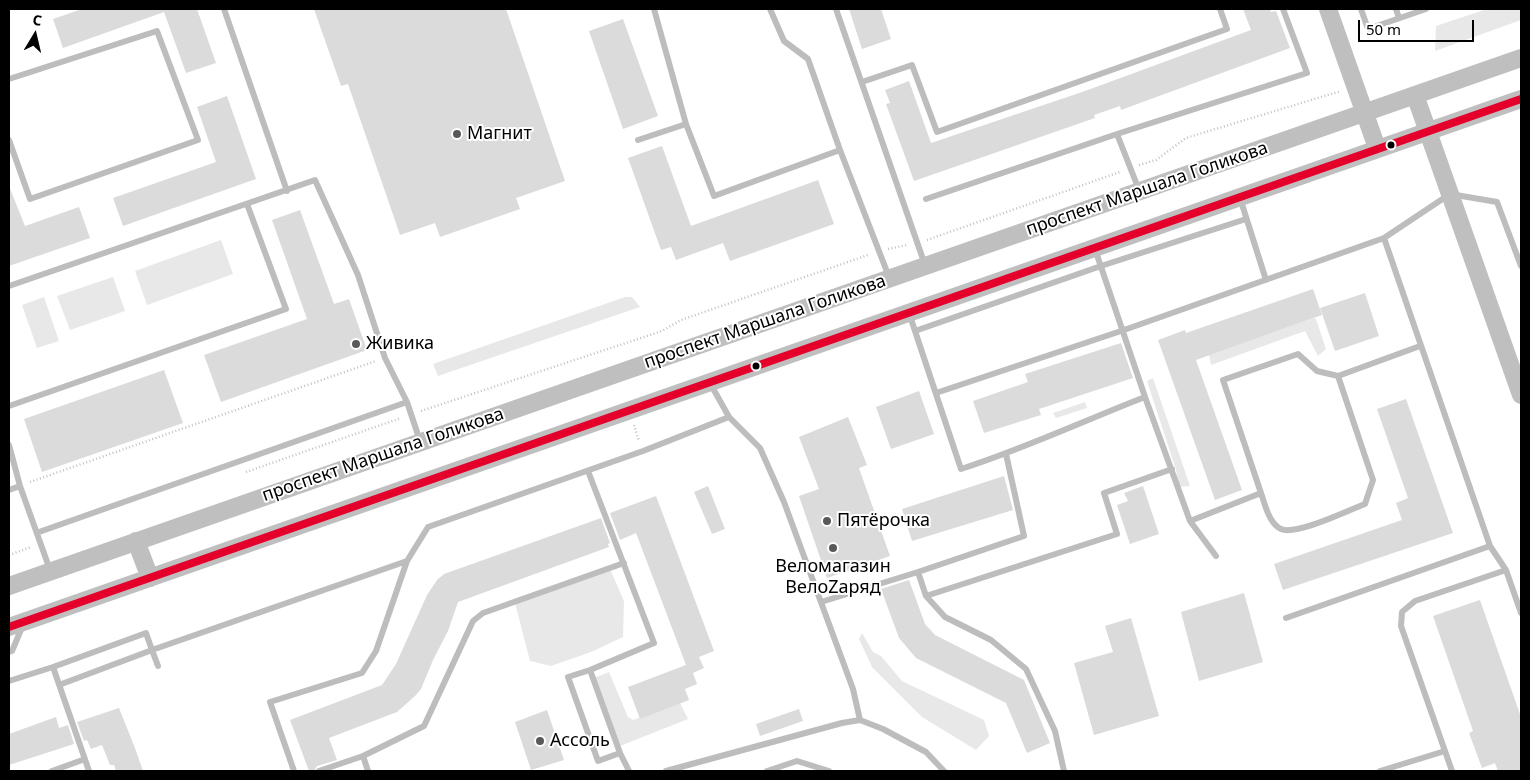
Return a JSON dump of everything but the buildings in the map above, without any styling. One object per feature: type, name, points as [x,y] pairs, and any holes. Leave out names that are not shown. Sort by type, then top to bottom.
[{"type":"main road","points":[[1328,9],[1377,148]]},
{"type":"main road","name":"проспект Маршала Голикова","points":[[9,586],[1521,58]]},
{"type":"main road","points":[[1414,95],[1521,395]]},
{"type":"main road","points":[[17,625],[1521,99]]},
{"type":"main road","points":[[136,541],[150,578]]},
{"type":"lane","points":[[224,9],[287,191]]},
{"type":"lane","points":[[654,9],[686,124],[714,196],[840,150]]},
{"type":"lane","points":[[770,9],[784,41],[808,59],[889,279]]},
{"type":"lane","points":[[836,9],[925,266]]},
{"type":"lane","points":[[862,82],[912,65],[937,132],[1228,29],[1220,9]]},
{"type":"lane","points":[[926,199],[1117,134],[1308,73],[1283,9]]},
{"type":"lane","points":[[1361,9],[1368,29],[1426,9]]},
{"type":"lane","points":[[1396,9],[1399,18]]},
{"type":"lane","points":[[9,79],[157,31],[198,140],[30,199],[12,157],[9,140]]},
{"type":"lane","points":[[638,140],[686,124]]},
{"type":"lane","points":[[1117,134],[1140,191]]},
{"type":"lane","points":[[9,286],[315,180],[358,275],[385,358],[407,402],[420,442]]},
{"type":"lane","points":[[936,393],[1124,330],[1384,238],[1450,194],[1497,202],[1520,259],[1521,266]]},
{"type":"lane","points":[[1240,197],[1266,280]]},
{"type":"lane","points":[[9,406],[286,309],[247,204]]},
{"type":"lane","points":[[915,331],[1101,266],[1246,219]]},
{"type":"lane","points":[[1384,238],[1490,546],[1506,570],[1521,613]]},
{"type":"lane","points":[[1095,248],[1145,397],[1190,522],[1216,556]]},
{"type":"lane","points":[[909,313],[961,469],[1006,454],[1062,429],[1145,397]]},
{"type":"lane","points":[[1338,376],[1373,480],[1365,504],[1294,530],[1281,529],[1272,522],[1223,380],[1298,354],[1317,371],[1338,376],[1420,346]]},
{"type":"lane","points":[[710,382],[729,417],[760,448],[784,502],[853,689],[860,720]]},
{"type":"lane","points":[[38,532],[407,402]]},
{"type":"lane","points":[[294,771],[270,702],[362,673],[376,651],[407,561],[428,527],[588,471],[729,417]]},
{"type":"lane","points":[[9,446],[20,486],[51,571]]},
{"type":"lane","points":[[821,602],[1024,536],[1006,454]]},
{"type":"lane","points":[[926,596],[1117,534],[1104,493],[1172,469]]},
{"type":"lane","points":[[588,471],[654,642],[568,678],[598,761],[620,753]]},
{"type":"lane","points":[[9,490],[20,486]]},
{"type":"lane","points":[[1190,522],[1261,493]]},
{"type":"lane","points":[[1286,618],[1490,546]]},
{"type":"lane","points":[[59,685],[152,650],[407,561]]},
{"type":"lane","points":[[319,771],[363,756],[424,726],[436,704],[466,634],[473,621],[483,613],[624,563]]},
{"type":"lane","points":[[1452,771],[1401,626],[1402,612],[1415,601],[1506,570]]},
{"type":"lane","points":[[918,572],[926,596],[945,617],[991,640],[1026,669],[1054,731],[1064,770],[1056,771]]},
{"type":"lane","points":[[9,652],[12,651],[17,625]]},
{"type":"lane","points":[[9,681],[54,667],[146,633],[158,666]]},
{"type":"lane","points":[[54,667],[89,771]]},
{"type":"lane","points":[[590,670],[628,771]]},
{"type":"lane","points":[[666,771],[842,723],[860,720],[883,729],[926,752],[944,771]]},
{"type":"lane","points":[[1380,771],[1445,751]]},
{"type":"lane","points":[[363,756],[368,771]]},
{"type":"lane","points":[[52,771],[85,759]]},
{"type":"lane","points":[[767,771],[797,761],[829,771]]},
{"type":"path","points":[[411,414],[662,331],[681,320],[878,252],[918,243],[1156,160],[1186,138],[1356,87]]},
{"type":"path","points":[[20,486],[385,358]]},
{"type":"shaded area","points":[[1487,9],[1521,9],[1521,20],[1435,51],[1436,26]]},
{"type":"shaded area","points":[[221,240],[233,274],[147,305],[135,271]]},
{"type":"shaded area","points":[[113,277],[125,311],[70,330],[57,296]]},
{"type":"shaded area","points":[[44,297],[59,341],[37,348],[22,305]]},
{"type":"shaded area","points":[[625,297],[632,297],[640,307],[438,376],[433,364]]},
{"type":"shaded area","points":[[1314,318],[1316,319],[1326,349],[1318,356],[1305,331],[1211,365],[1209,355]]},
{"type":"shaded area","points":[[1153,378],[1190,486],[1179,487],[1176,470],[1147,381]]},
{"type":"shaded area","points":[[1085,402],[1087,408],[1056,418],[1053,413]]},
{"type":"shaded area","points":[[610,569],[624,601],[623,637],[591,652],[551,666],[530,661],[514,599]]},
{"type":"shaded area","points":[[862,633],[873,652],[881,656],[902,681],[984,720],[989,736],[976,750],[922,717],[872,667],[859,639]]},
{"type":"shaded area","points":[[609,672],[628,717],[633,720],[680,703],[688,719],[620,746],[594,678]]},
{"type":"transit line","points":[[9,627],[1521,99]]},
{"type":"place","name":"Магнит","points":[[457,134]]},
{"type":"place","name":"Живика","points":[[356,344]]},
{"type":"place","name":"Пятёрочка","points":[[827,521]]},
{"type":"place","name":"Веломагазин ВелоZаряд","points":[[833,548]]},
{"type":"place","name":"Ассоль","points":[[540,741]]}]
